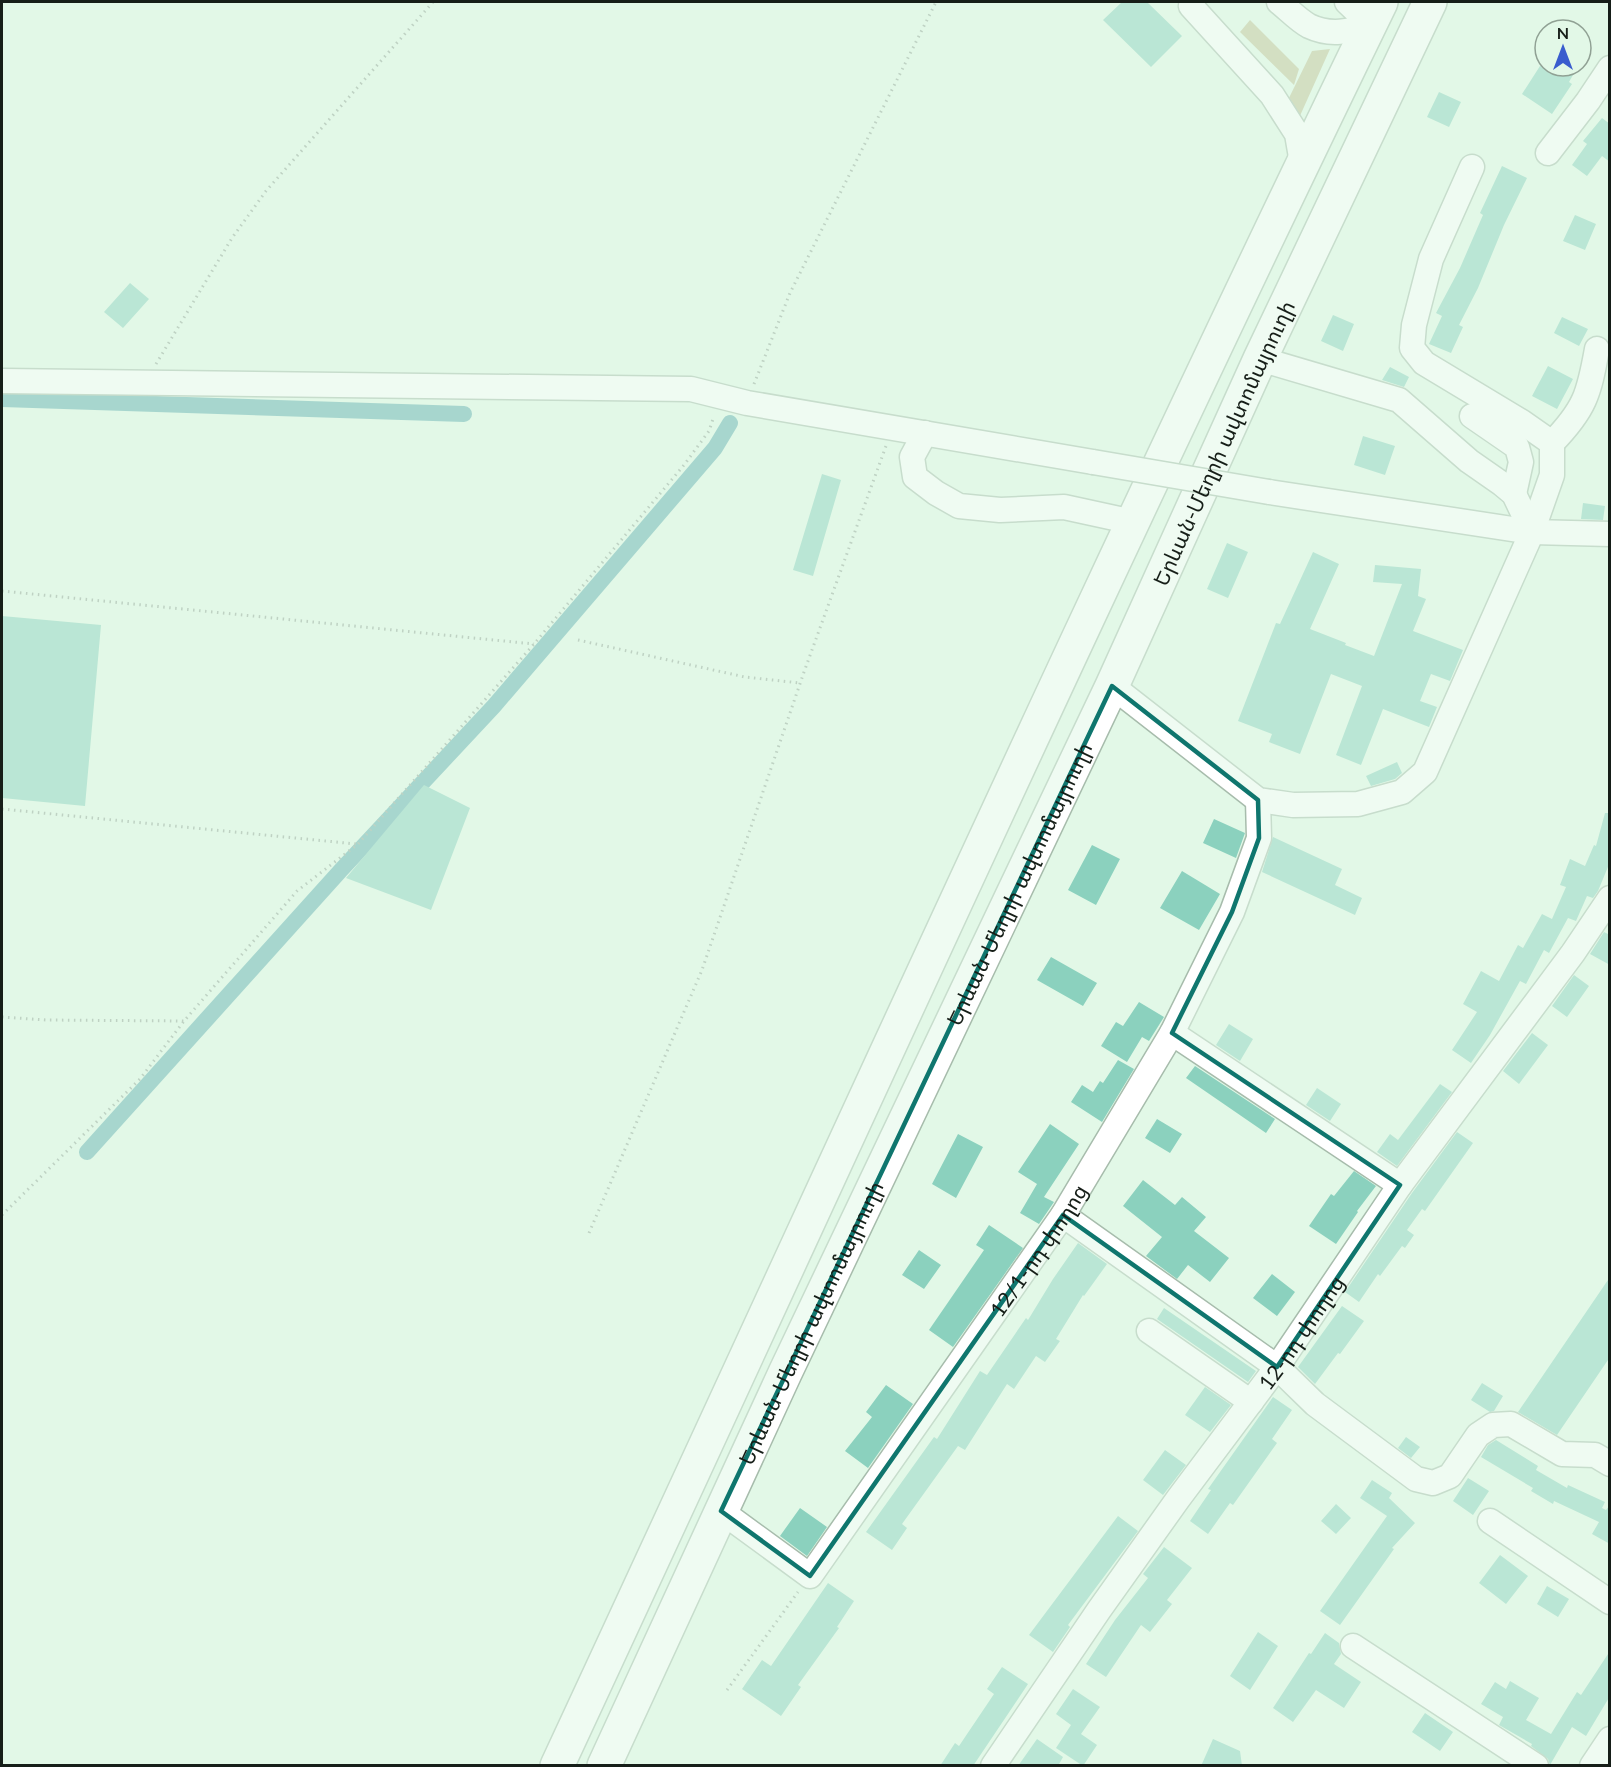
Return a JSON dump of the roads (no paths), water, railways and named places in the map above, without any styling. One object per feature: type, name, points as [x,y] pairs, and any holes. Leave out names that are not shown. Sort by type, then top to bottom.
[{"type":"highway","name":"Երևան-Մեղրի ավտոմայրուղի","points":[[604,1766],[785,1373],[1112,686],[1260,359],[1430,2]]},
{"type":"highway","name":"Երևան-Մեղրի ավտոմայրուղի","points":[[558,1766],[1133,522],[1376,13]]},
{"type":"street","points":[[1193,2],[1191,6],[1272,95],[1296,134],[1302,164]]},
{"type":"street","points":[[1279,2],[1309,26],[1331,31],[1352,31],[1376,13]]},
{"type":"street","points":[[1347,2],[1376,13]]},
{"type":"street","points":[[1548,153],[1610,68]]},
{"type":"street","points":[[1472,167],[1431,259],[1414,325],[1412,348],[1424,363],[1522,422],[1552,443]]},
{"type":"street","points":[[1112,686],[1258,800],[1293,805],[1358,804],[1402,792],[1425,772],[1532,532],[1552,475],[1552,443],[1567,428],[1582,407],[1590,388],[1597,349]]},
{"type":"street","points":[[1260,359],[1399,400],[1469,462],[1514,494],[1532,532]]},
{"type":"street","points":[[2,381],[692,389],[747,403],[1269,492],[1532,532],[1610,534]]},
{"type":"street","points":[[1472,416],[1517,447],[1521,462],[1514,494]]},
{"type":"street","points":[[925,433],[912,457],[915,477],[936,494],[959,506],[1000,510],[1064,507],[1133,522]]},
{"type":"street","name":"12/1-րդ փողոց","points":[[721,1511],[810,1576],[1064,1215],[1172,1033],[1232,912],[1259,837],[1258,800]]},
{"type":"street","name":"12-րդ փողոց","points":[[993,1766],[1099,1610],[1277,1367],[1400,1185],[1573,954],[1610,898]]},
{"type":"street","points":[[1172,1033],[1400,1185]]},
{"type":"street","points":[[1064,1215],[1277,1367],[1316,1404],[1416,1479],[1433,1483],[1450,1476],[1478,1435],[1493,1425],[1511,1424],[1562,1454],[1595,1455],[1610,1464]]},
{"type":"street","points":[[1149,1331],[1251,1402]]},
{"type":"street","points":[[1490,1521],[1610,1602]]},
{"type":"street","points":[[1353,1646],[1536,1766]]},
{"type":"street","points":[[1592,1766],[1610,1738]]},
{"type":"waterway","points":[[2,399],[464,414]]},
{"type":"waterway","points":[[87,1152],[341,870],[494,706],[715,448],[730,423]]}]
